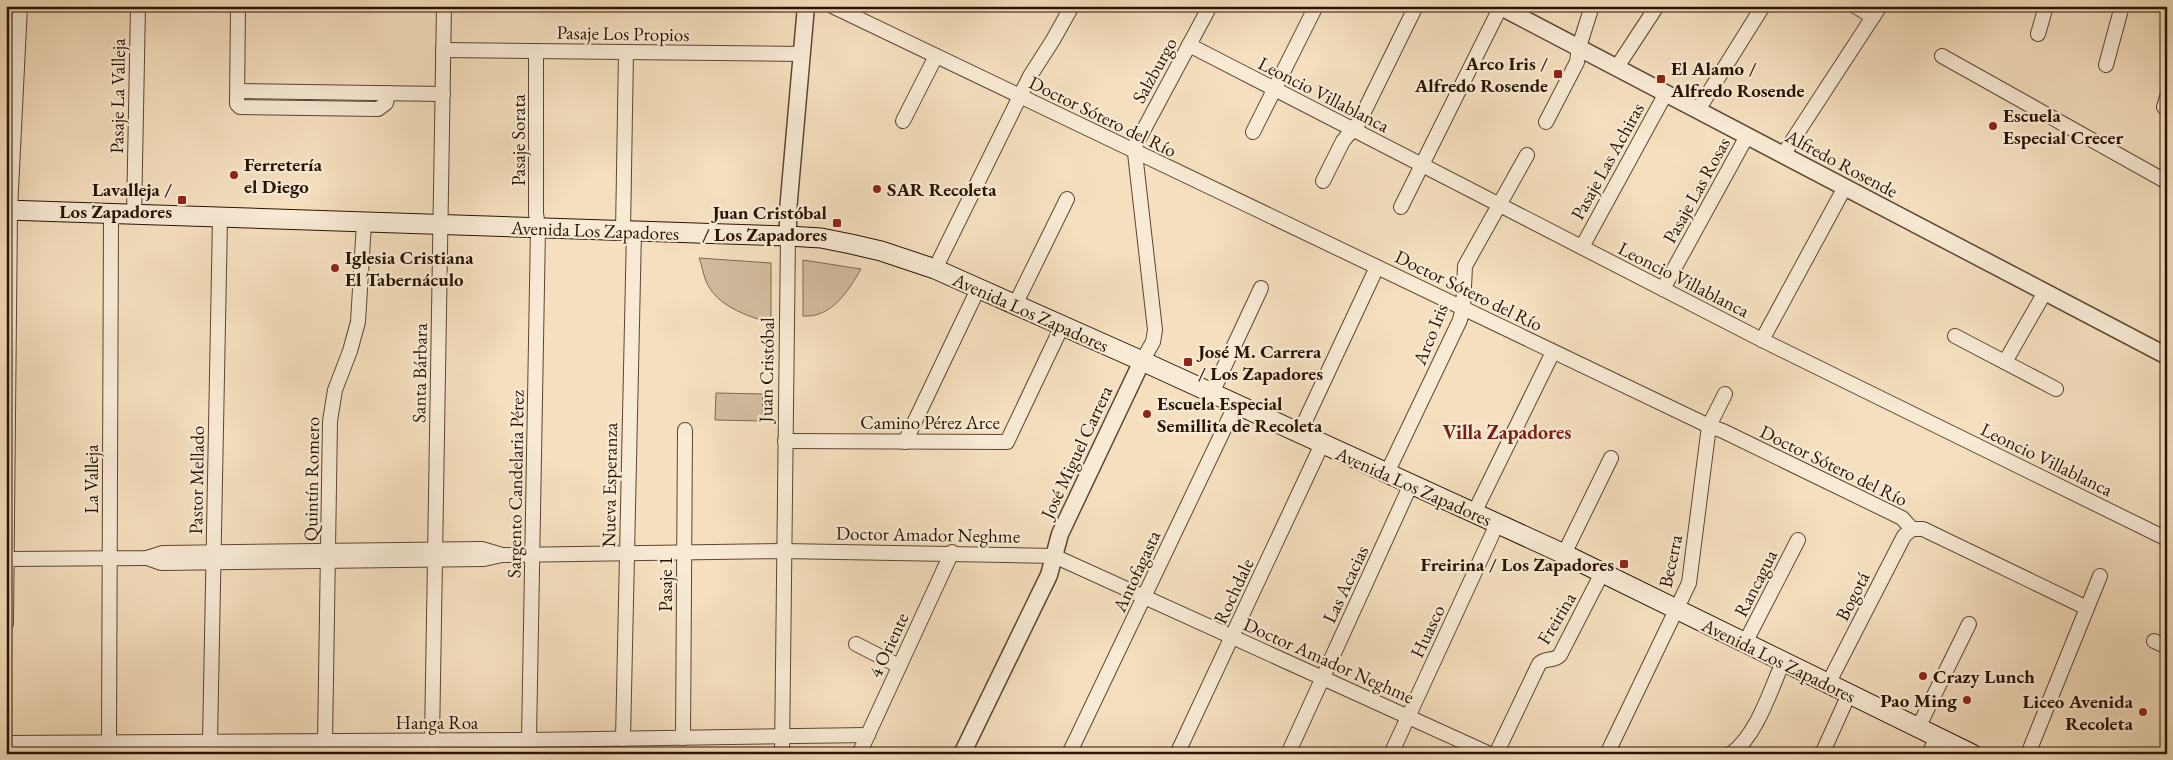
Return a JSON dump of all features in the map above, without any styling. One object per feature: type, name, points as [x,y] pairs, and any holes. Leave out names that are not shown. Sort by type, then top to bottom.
[{"type":"main road","name":"Avenida Los Zapadores","points":[[8,210],[134,216],[788,236],[821,238],[881,251],[935,269],[1142,361],[1564,554],[1918,728],[1933,745],[1972,754]]},
{"type":"street","points":[[6,624],[8,210],[20,6]]},
{"type":"street","name":"Pasaje La Valleja","points":[[134,216],[138,6]]},
{"type":"street","points":[[238,6],[238,104],[242,107],[374,110],[384,106],[388,93],[443,94]]},
{"type":"street","name":"Santa Bárbara","points":[[432,741],[444,6]]},
{"type":"street","name":"Juan Cristóbal","points":[[782,754],[788,211],[806,6]]},
{"type":"street","name":"Doctor Sótero del Río","points":[[832,6],[1135,153],[1723,431],[1902,518],[1912,529],[1922,529],[2087,608]]},
{"type":"street","points":[[935,269],[1030,76],[1072,6]]},
{"type":"street","name":"Salzburgo","points":[[1135,153],[1137,140],[1210,6]]},
{"type":"street","points":[[1253,132],[1316,6]]},
{"type":"street","points":[[1322,181],[1343,141],[1359,122],[1416,6]]},
{"type":"street","points":[[1401,207],[1500,6]]},
{"type":"street","name":"Alfredo Rosende","points":[[1500,6],[2167,356]]},
{"type":"street","points":[[1546,122],[1577,62],[1579,47],[1592,6]]},
{"type":"street","points":[[1617,67],[1657,6]]},
{"type":"street","points":[[1698,110],[1762,6]]},
{"type":"street","points":[[1783,155],[1876,12],[1855,6]]},
{"type":"street","points":[[2038,34],[2046,6]]},
{"type":"street","points":[[2106,65],[2122,6]]},
{"type":"street","name":"Leoncio Villablanca","points":[[1189,46],[1762,340],[2167,539]]},
{"type":"street","name":"Pasaje Los Propios","points":[[443,50],[802,54]]},
{"type":"street","name":"Pasaje Sorata","points":[[536,51],[536,213],[538,228]]},
{"type":"street","name":"Nueva Esperanza","points":[[623,739],[627,553],[628,231],[626,52]]},
{"type":"street","points":[[902,121],[936,56]]},
{"type":"street","points":[[1942,56],[2167,182]]},
{"type":"street","name":"Pasaje Las Achiras","points":[[1582,247],[1666,93]]},
{"type":"street","name":"Pasaje Las Rosas","points":[[1663,289],[1747,136]]},
{"type":"street","name":"José Miguel Carrera","points":[[962,754],[1048,576],[1060,534],[1142,361],[1153,342],[1155,330],[1135,153]]},
{"type":"street","name":"Arco Iris","points":[[1387,473],[1460,320],[1463,308],[1465,266],[1528,155]]},
{"type":"street","points":[[1762,340],[1845,187]]},
{"type":"street","points":[[1015,305],[1067,199]]},
{"type":"street","name":"La Valleja","points":[[109,743],[111,215]]},
{"type":"street","name":"Pastor Mellado","points":[[210,742],[220,218]]},
{"type":"street","name":"Quintín Romero","points":[[325,742],[332,405],[339,377],[350,351],[358,322],[364,223]]},
{"type":"street","name":"Sargento Candelaria Pérez","points":[[529,740],[538,228]]},
{"type":"street","points":[[1300,434],[1377,267]]},
{"type":"street","points":[[1212,394],[1261,288]]},
{"type":"street","points":[[905,442],[978,289]]},
{"type":"street","points":[[2005,362],[2045,292]]},
{"type":"street","name":"Camino Pérez Arce","points":[[785,440],[1007,442],[1062,326]]},
{"type":"street","points":[[1955,336],[2056,389]]},
{"type":"street","points":[[1474,513],[1553,352]]},
{"type":"street","name":"Becerra","points":[[1607,754],[1675,609],[1684,594],[1691,571],[1709,426],[1725,394]]},
{"type":"street","name":"Antofagasta","points":[[1069,754],[1236,404]]},
{"type":"street","name":"Pasaje 1","points":[[683,738],[686,430]]},
{"type":"street","name":"Rochdale","points":[[1177,754],[1322,444]]},
{"type":"street","points":[[1564,554],[1611,458]]},
{"type":"street","name":"Las Acacias","points":[[1288,754],[1411,484]]},
{"type":"street","name":"Huasco","points":[[1391,754],[1498,524]]},
{"type":"street","name":"Bogotá","points":[[1828,684],[1904,536],[1912,529]]},
{"type":"street","name":"Rancagua","points":[[1745,643],[1798,540]]},
{"type":"street","name":"Doctor Amador Neghme","points":[[7,559],[148,558],[161,563],[214,557],[435,555],[482,549],[502,555],[784,550],[952,552],[1054,556],[1490,754]]},
{"type":"street","name":"4 Oriente","points":[[859,754],[952,552]]},
{"type":"street","name":"Freirina","points":[[1496,754],[1539,664],[1544,660],[1554,659],[1560,654],[1602,573]]},
{"type":"street","points":[[2028,754],[2100,576]]},
{"type":"street","points":[[1918,728],[1969,624]]},
{"type":"street","points":[[856,644],[899,666]]},
{"type":"street","points":[[1731,754],[1750,735],[1783,662]]},
{"type":"street","points":[[1822,754],[1849,694]]},
{"type":"street","name":"Hanga Roa","points":[[6,743],[529,740],[868,734]]},
{"type":"shaded area","points":[[699,258],[771,263],[771,323],[733,309],[717,297],[706,281]]},
{"type":"shaded area","points":[[803,260],[861,269],[845,294],[831,308],[822,313],[803,316]]},
{"type":"shaded area","points":[[716,393],[763,394],[762,421],[715,420]]},
{"type":"place","name":"Arco Iris / Alfredo Rosende","points":[[1558,74]]},
{"type":"place","name":"El Alamo / Alfredo Rosende","points":[[1661,79]]},
{"type":"place","name":"Escuela Especial Crecer","points":[[1993,126]]},
{"type":"place","name":"Ferretería el Diego","points":[[234,175]]},
{"type":"place","name":"SAR Recoleta","points":[[877,189]]},
{"type":"place","name":"Lavalleja / Los Zapadores","points":[[182,200]]},
{"type":"place","name":"Juan Cristóbal / Los Zapadores","points":[[837,223]]},
{"type":"place","name":"Iglesia Cristiana El Tabernáculo","points":[[335,268]]},
{"type":"place","name":"José M. Carrera / Los Zapadores","points":[[1188,362]]},
{"type":"place","name":"Escuela Especial Semillita de Recoleta","points":[[1147,414]]},
{"type":"place","name":"Freirina / Los Zapadores","points":[[1624,564]]},
{"type":"place","name":"Crazy Lunch","points":[[1923,676]]},
{"type":"place","name":"Pao Ming","points":[[1967,700]]},
{"type":"place","name":"Liceo Avenida Recoleta","points":[[2143,712]]},
{"type":"district","name":"Villa Zapadores","points":[[1507,432]]}]
